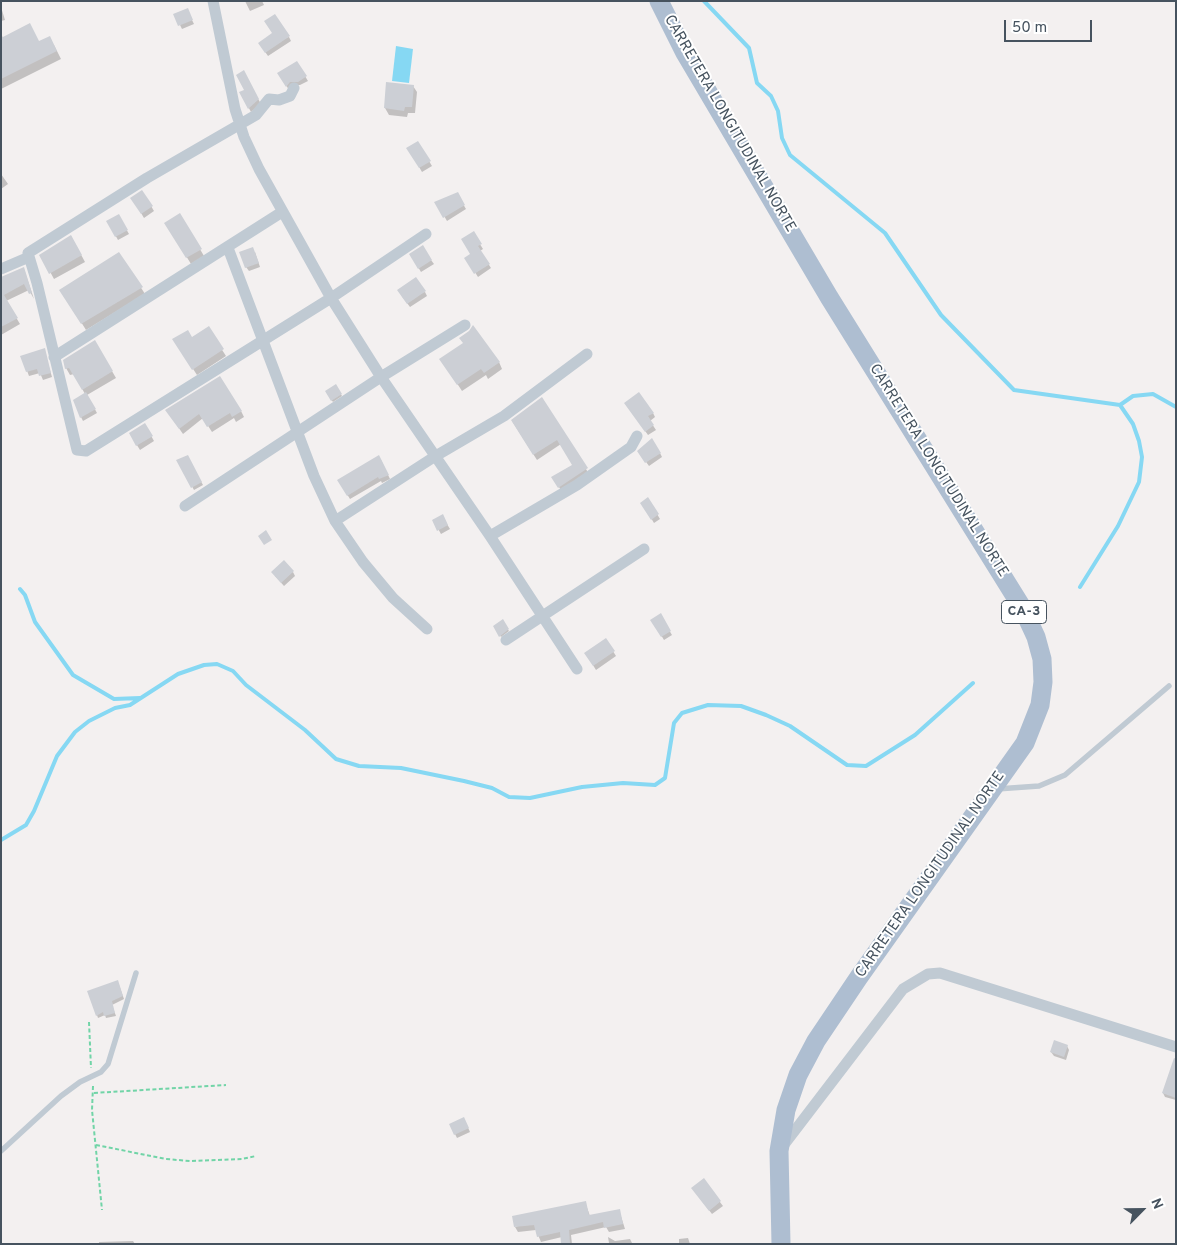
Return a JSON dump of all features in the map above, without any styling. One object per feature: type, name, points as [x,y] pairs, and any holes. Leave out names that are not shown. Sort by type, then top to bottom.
[{"type":"main road","name":"CARRETERA LONGITUDINAL NORTE","points":[[659,1],[685,53],[830,297],[972,525],[1031,625],[1042,659],[1043,682],[1040,705],[1025,743],[894,926],[816,1041],[792,1091],[779,1151],[781,1244]]},
{"type":"street","points":[[213,1],[231,95],[239,125],[251,153],[282,212],[331,298],[381,377],[434,457],[490,536],[577,669]]},
{"type":"street","points":[[294,88],[290,96],[279,100],[269,99],[256,115],[156,173],[28,253],[38,283],[77,450],[83,452],[331,298],[426,234]]},
{"type":"street","points":[[54,357],[282,212]]},
{"type":"street","points":[[228,248],[296,432],[335,521],[363,562],[393,598],[427,628]]},
{"type":"street","points":[[1,268],[29,257]]},
{"type":"street","points":[[185,506],[381,377],[465,325]]},
{"type":"street","points":[[335,521],[434,457],[504,416],[587,354]]},
{"type":"street","points":[[490,536],[577,486],[631,446],[638,436]]},
{"type":"street","points":[[506,640],[644,549]]},
{"type":"street","points":[[779,1151],[903,989],[928,974],[940,973],[1176,1047]]},
{"type":"lane","points":[[992,789],[1039,786],[1065,775],[1169,686]]},
{"type":"lane","points":[[1,1151],[61,1096],[101,1072],[112,1056],[136,973]]},
{"type":"path","points":[[89,1022],[88,1044],[92,1076],[92,1110],[102,1210]]},
{"type":"path","points":[[93,1093],[226,1084]]},
{"type":"path","points":[[96,1145],[166,1159],[190,1161],[242,1160],[256,1156]]},
{"type":"water","points":[[396,46],[413,49],[409,83],[392,81]]},
{"type":"building","points":[[188,8],[193,20],[178,26],[173,14]]},
{"type":"building","points":[[275,14],[290,36],[265,53],[258,43],[272,33],[264,21]]},
{"type":"building","points":[[30,23],[39,41],[50,36],[57,51],[1,79],[1,38]]},
{"type":"building","points":[[297,61],[307,76],[298,82],[290,82],[286,87],[277,73]]},
{"type":"building","points":[[244,70],[259,99],[248,109],[239,92],[244,90],[236,75]]},
{"type":"building","points":[[386,82],[414,85],[412,107],[405,107],[404,111],[384,108]]},
{"type":"building","points":[[418,141],[431,161],[419,168],[406,148]]},
{"type":"building","points":[[142,190],[153,206],[141,214],[130,198]]},
{"type":"building","points":[[458,192],[465,205],[443,218],[434,202]]},
{"type":"building","points":[[180,213],[202,249],[186,258],[164,223]]},
{"type":"building","points":[[119,214],[128,230],[115,237],[106,221]]},
{"type":"building","points":[[474,231],[482,244],[478,246],[490,264],[474,274],[464,258],[470,254],[461,239]]},
{"type":"building","points":[[71,235],[82,255],[49,274],[39,255]]},
{"type":"building","points":[[423,245],[432,260],[418,269],[409,254]]},
{"type":"building","points":[[253,247],[259,263],[245,268],[239,252]]},
{"type":"building","points":[[119,252],[143,287],[81,324],[59,290]]},
{"type":"building","points":[[24,267],[32,293],[29,294],[24,284],[4,295],[18,318],[1,327],[1,277]]},
{"type":"building","points":[[416,277],[426,291],[407,304],[397,290]]},
{"type":"building","points":[[473,325],[500,362],[484,373],[481,369],[457,385],[439,359],[463,343],[459,338],[469,331]]},
{"type":"building","points":[[209,326],[224,349],[192,370],[172,339],[188,330],[192,337]]},
{"type":"building","points":[[95,340],[113,371],[82,390],[69,368],[65,369],[63,360]]},
{"type":"building","points":[[45,348],[51,373],[39,376],[37,369],[26,372],[20,356]]},
{"type":"building","points":[[220,376],[242,411],[232,417],[230,413],[207,427],[199,414],[179,429],[165,410]]},
{"type":"building","points":[[336,384],[342,394],[331,401],[325,391]]},
{"type":"building","points":[[86,392],[96,409],[80,418],[73,400]]},
{"type":"building","points":[[639,392],[654,413],[648,416],[654,425],[645,432],[624,403]]},
{"type":"building","points":[[542,397],[588,468],[558,488],[551,477],[572,465],[557,440],[533,455],[511,420]]},
{"type":"building","points":[[145,423],[153,436],[136,446],[129,433]]},
{"type":"building","points":[[652,438],[661,453],[645,463],[637,451]]},
{"type":"building","points":[[188,455],[202,482],[191,488],[176,460]]},
{"type":"building","points":[[379,455],[389,475],[379,479],[378,477],[347,496],[337,480]]},
{"type":"building","points":[[648,497],[659,514],[651,520],[640,503]]},
{"type":"building","points":[[443,514],[448,525],[437,531],[432,520]]},
{"type":"building","points":[[266,530],[272,540],[264,545],[258,536]]},
{"type":"building","points":[[284,560],[294,571],[281,583],[271,572]]},
{"type":"building","points":[[661,613],[671,631],[661,637],[650,620]]},
{"type":"building","points":[[503,619],[509,629],[499,637],[493,626]]},
{"type":"building","points":[[606,638],[615,651],[593,666],[584,653]]},
{"type":"building","points":[[118,980],[123,996],[112,1001],[115,1013],[104,1016],[103,1012],[96,1016],[87,991]]},
{"type":"building","points":[[1054,1040],[1068,1045],[1064,1057],[1050,1052]]},
{"type":"building","points":[[1174,1058],[1176,1059],[1176,1098],[1162,1093]]},
{"type":"building","points":[[464,1117],[469,1128],[454,1135],[449,1124]]},
{"type":"building","points":[[704,1178],[721,1201],[709,1211],[691,1188]]},
{"type":"building","points":[[586,1201],[589,1215],[620,1209],[623,1224],[604,1228],[603,1222],[569,1230],[570,1244],[561,1244],[560,1232],[537,1237],[534,1225],[514,1227],[512,1216]]},
{"type":"waterway","points":[[704,1],[749,48],[757,83],[771,96],[778,111],[782,138],[790,155],[885,233],[941,315],[1014,390],[1120,405],[1133,396],[1153,394],[1176,407]]},
{"type":"waterway","points":[[1080,587],[1118,526],[1139,482],[1142,457],[1139,441],[1133,424],[1120,405]]},
{"type":"waterway","points":[[20,589],[25,595],[35,622],[73,675],[114,699],[140,698]]},
{"type":"waterway","points":[[1,840],[26,825],[34,811],[57,756],[75,732],[89,721],[115,708],[130,705],[178,674],[204,665],[217,664],[233,671],[246,685],[305,730],[336,759],[359,766],[401,768],[492,788],[509,797],[530,798],[582,787],[623,783],[655,785],[665,778],[674,723],[682,713],[708,705],[741,706],[766,715],[790,726],[847,765],[866,766],[915,735],[973,683]]}]
